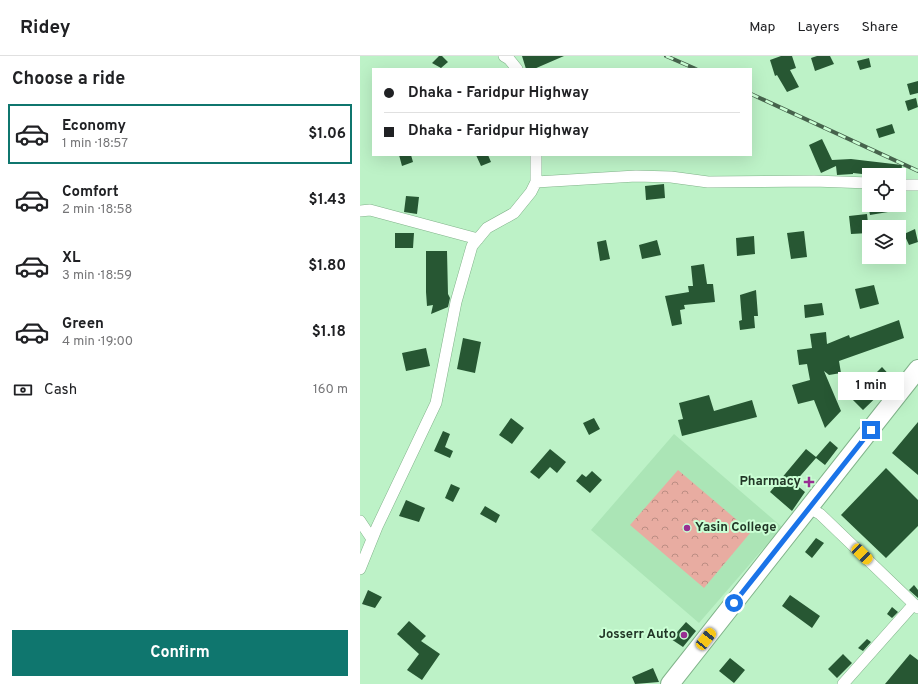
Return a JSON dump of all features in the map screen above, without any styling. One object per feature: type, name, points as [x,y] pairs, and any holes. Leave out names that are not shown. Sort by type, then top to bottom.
[{"type":"highway","points":[[678,680],[815,511],[875,432],[918,369]]},
{"type":"highway","points":[[875,432],[918,385]]},
{"type":"street","points":[[508,57],[516,68]]},
{"type":"street","points":[[360,569],[372,539],[436,404],[456,302],[472,246],[488,228],[514,213],[531,192],[536,182],[536,156]]},
{"type":"street","points":[[536,182],[636,176],[671,176],[708,182],[814,181],[862,183]]},
{"type":"street","points":[[906,184],[918,185]]},
{"type":"street","points":[[360,211],[370,210],[478,239]]},
{"type":"street","points":[[815,511],[916,606],[843,684]]},
{"type":"street","points":[[360,521],[372,539]]},
{"type":"shaded area","name":"Yasin College","points":[[674,434],[782,527],[699,623],[591,530]]},
{"type":"green space","points":[[678,470],[751,532],[704,588],[630,525]]},
{"type":"building","points":[[439,56],[442,56],[448,62],[441,68],[432,63]]},
{"type":"building","points":[[522,56],[564,56],[536,68],[526,68]]},
{"type":"building","points":[[781,56],[792,56],[796,68],[790,70],[799,87],[787,92],[777,75],[775,76],[770,60]]},
{"type":"building","points":[[817,56],[830,56],[834,64],[815,71],[811,58]]},
{"type":"building","points":[[869,58],[871,67],[860,70],[857,61]]},
{"type":"building","points":[[918,81],[918,93],[910,95],[907,84]]},
{"type":"building","points":[[916,98],[918,107],[908,111],[905,101]]},
{"type":"building","points":[[892,124],[895,133],[879,138],[876,129]]},
{"type":"building","points":[[822,139],[832,160],[851,159],[902,165],[902,168],[862,168],[862,174],[853,173],[837,175],[836,166],[821,173],[809,145]]},
{"type":"building","points":[[399,156],[411,156],[413,162],[402,166]]},
{"type":"building","points":[[476,156],[488,156],[491,162],[481,166]]},
{"type":"building","points":[[664,184],[665,198],[646,200],[645,186]]},
{"type":"building","points":[[406,196],[419,197],[417,214],[404,212]]},
{"type":"building","points":[[869,212],[888,212],[870,215]]},
{"type":"building","points":[[867,214],[868,220],[862,220],[862,233],[851,234],[849,216]]},
{"type":"building","points":[[915,229],[918,242],[909,245],[906,238],[906,233]]},
{"type":"building","points":[[804,231],[807,257],[791,259],[787,233]]},
{"type":"building","points":[[395,233],[414,233],[413,248],[395,248]]},
{"type":"building","points":[[754,236],[755,254],[737,256],[736,238]]},
{"type":"building","points":[[606,240],[610,259],[600,261],[597,242]]},
{"type":"building","points":[[657,240],[661,255],[642,259],[639,245]]},
{"type":"building","points":[[426,251],[447,251],[448,294],[450,298],[448,307],[431,314],[433,305],[427,306]]},
{"type":"building","points":[[704,264],[707,284],[713,284],[715,302],[684,305],[685,309],[680,310],[682,324],[672,326],[665,296],[689,292],[688,286],[693,286],[691,266]]},
{"type":"building","points":[[874,285],[879,304],[860,309],[855,289]]},
{"type":"building","points":[[756,290],[758,316],[754,316],[755,328],[740,330],[739,321],[742,320],[740,295]]},
{"type":"building","points":[[822,303],[824,315],[805,318],[804,305]]},
{"type":"building","points":[[899,320],[904,338],[839,361],[841,373],[829,375],[824,371],[841,411],[825,428],[814,400],[798,404],[792,385],[810,380],[807,364],[799,365],[797,350],[812,348],[810,334],[826,332],[827,344],[849,335],[850,338]]},
{"type":"building","points":[[463,338],[481,342],[475,373],[457,369]]},
{"type":"building","points":[[426,348],[430,366],[406,371],[402,353]]},
{"type":"building","points":[[882,367],[894,380],[863,410],[851,398]]},
{"type":"building","points":[[709,395],[714,411],[752,400],[757,417],[682,436],[678,420],[683,419],[679,403]]},
{"type":"building","points":[[511,418],[524,428],[512,444],[499,435]]},
{"type":"building","points":[[594,418],[600,429],[589,435],[583,423]]},
{"type":"building","points":[[918,422],[918,475],[892,453]]},
{"type":"building","points":[[443,431],[450,434],[445,447],[453,451],[450,458],[434,451]]},
{"type":"building","points":[[830,441],[838,448],[825,465],[816,458],[794,483],[805,492],[792,511],[770,492],[806,449],[816,457]]},
{"type":"building","points":[[550,449],[566,462],[557,473],[550,467],[539,479],[530,472]]},
{"type":"building","points":[[886,468],[918,500],[918,526],[886,558],[841,515]]},
{"type":"building","points":[[592,471],[602,480],[590,493],[576,481],[582,474],[586,477]]},
{"type":"building","points":[[451,484],[460,488],[453,502],[445,498]]},
{"type":"building","points":[[406,500],[425,508],[419,522],[399,516]]},
{"type":"building","points":[[485,506],[500,515],[496,523],[480,514]]},
{"type":"building","points":[[816,538],[824,543],[812,558],[805,552]]},
{"type":"building","points":[[914,585],[918,590],[918,598],[909,590]]},
{"type":"building","points":[[368,590],[382,597],[375,608],[362,604]]},
{"type":"building","points":[[790,595],[820,616],[812,628],[782,606]]},
{"type":"building","points":[[892,607],[898,612],[892,618],[887,614]]},
{"type":"building","points":[[409,621],[426,636],[421,641],[440,654],[422,680],[407,670],[419,654],[397,634]]},
{"type":"building","name":"Josserr Auto","points":[[686,622],[696,631],[683,647],[671,639]]},
{"type":"building","points":[[867,639],[871,642],[863,651],[858,648]]},
{"type":"building","points":[[843,654],[852,663],[837,678],[828,669]]},
{"type":"building","points":[[910,654],[918,660],[918,684],[885,684]]},
{"type":"building","points":[[730,658],[745,670],[734,683],[719,671]]},
{"type":"building","points":[[653,668],[659,682],[635,684],[632,677]]},
{"type":"railway","points":[[666,56],[694,68]]},
{"type":"railway","points":[[752,94],[918,171]]},
{"type":"place","name":"Pharmacy","points":[[809,482]]},
{"type":"place","name":"Yasin College","points":[[687,528]]},
{"type":"place","name":"Josserr Auto","points":[[684,635]]},
{"type":"route","points":[[734,603],[871,430]]}]
